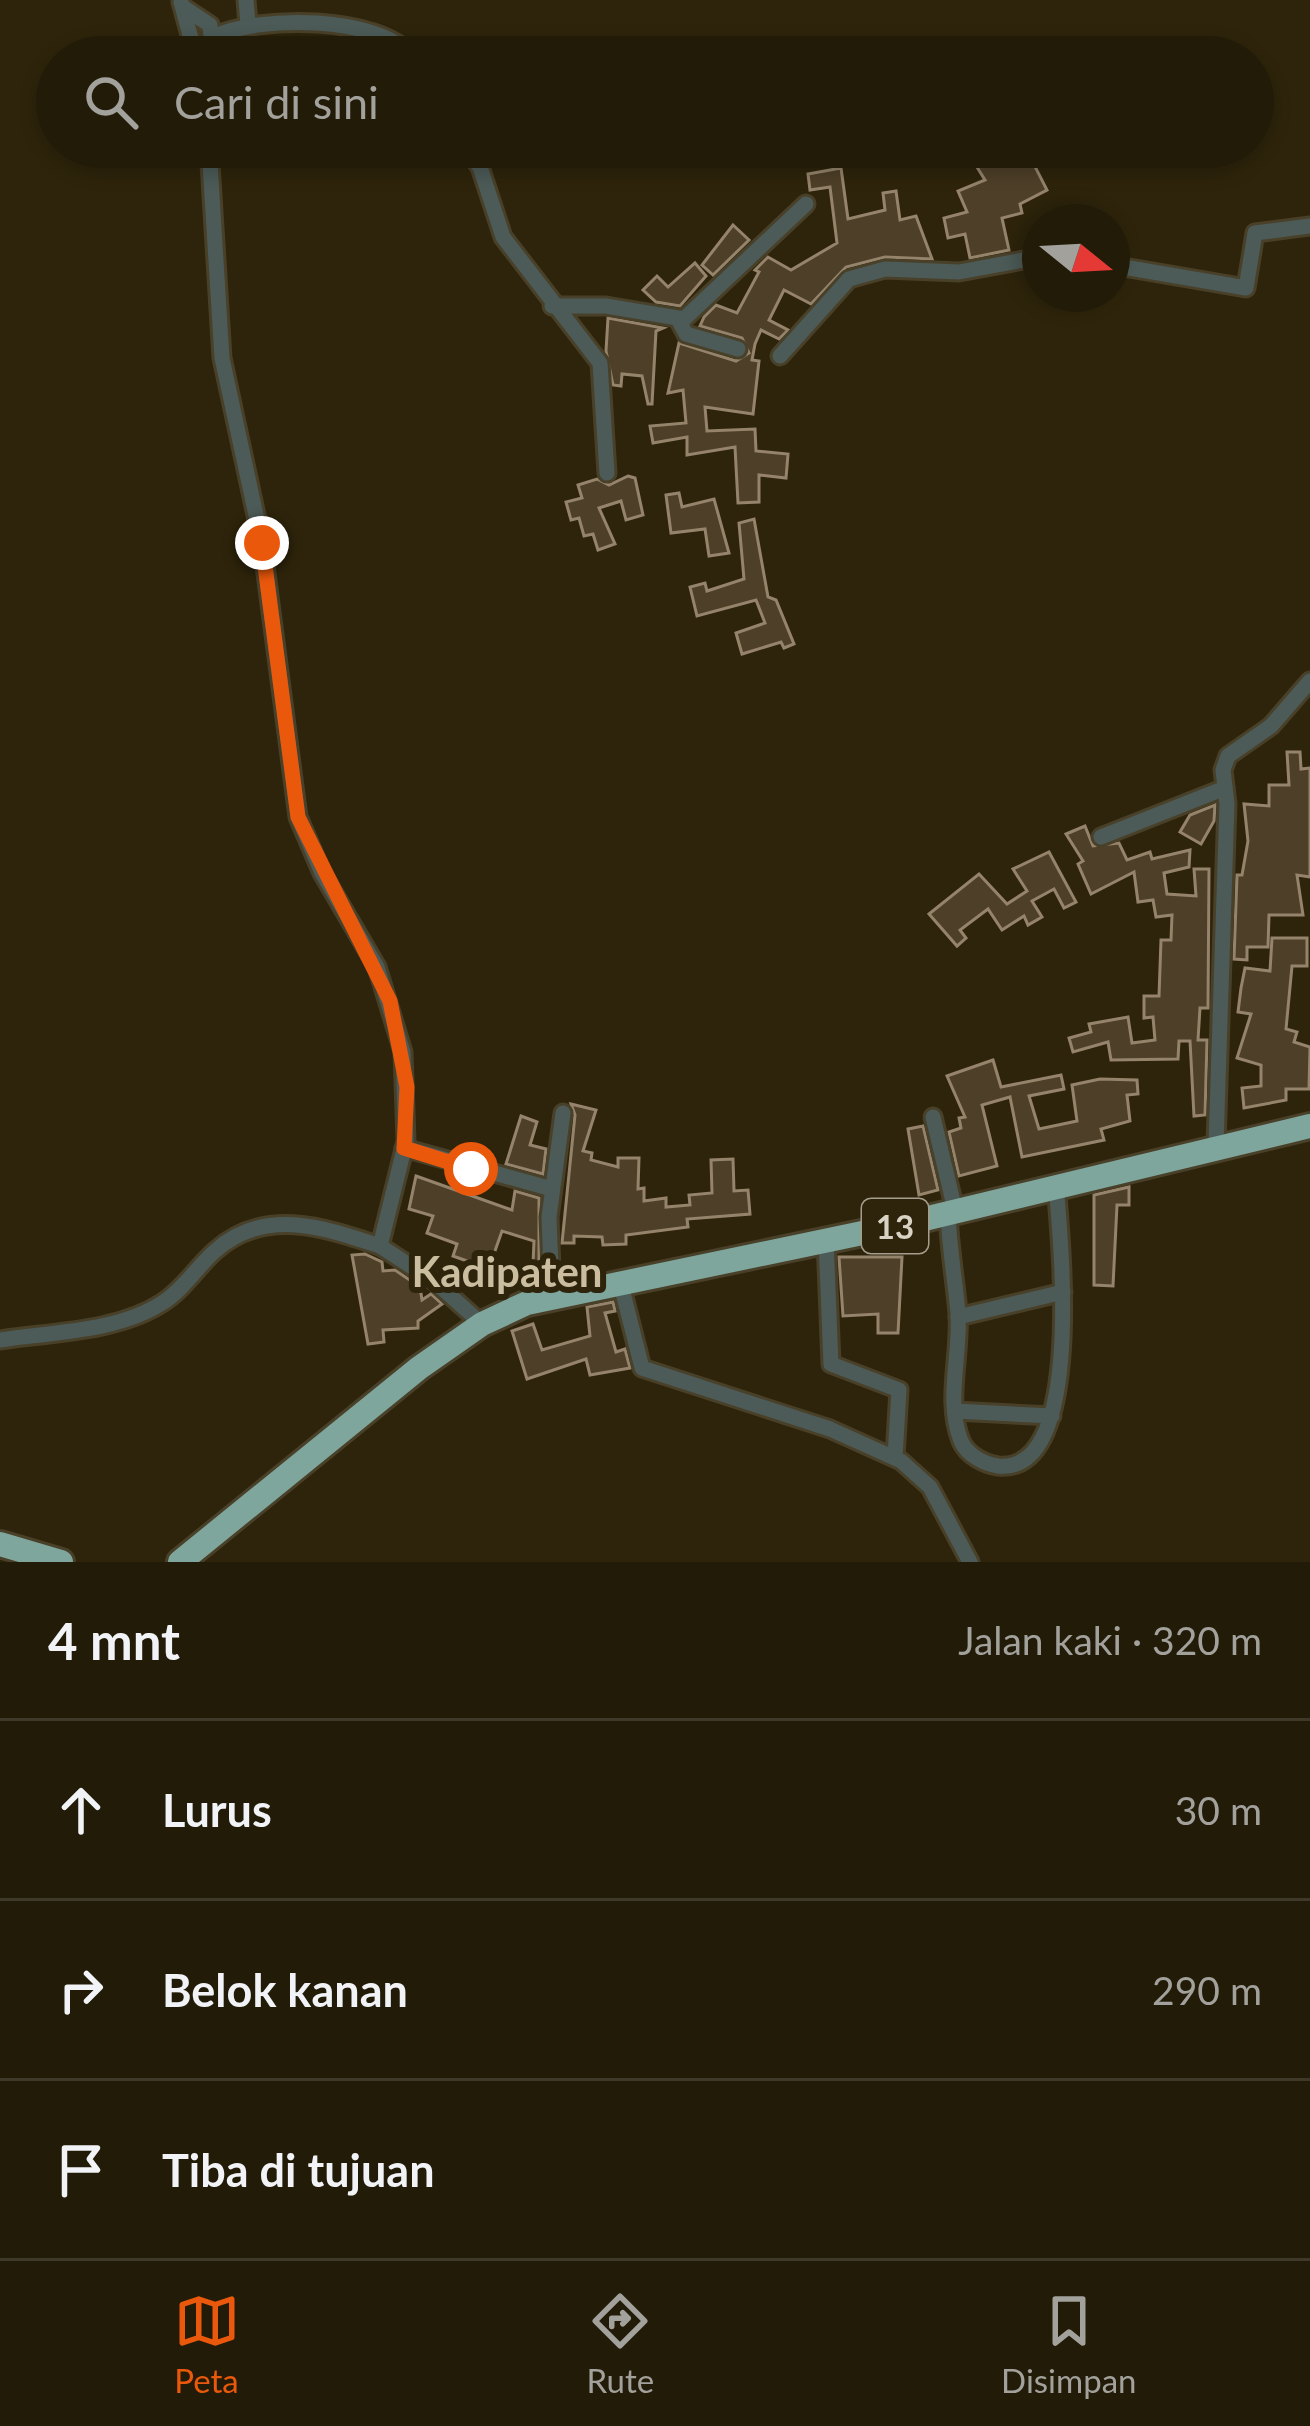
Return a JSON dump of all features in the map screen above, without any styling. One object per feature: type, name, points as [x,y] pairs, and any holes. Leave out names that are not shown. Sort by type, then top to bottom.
[{"type":"highway","name":"13","points":[[180,1562],[346,1423],[482,1324],[552,1295],[826,1240],[1216,1144],[1310,1126]]},
{"type":"highway","points":[[0,1544],[61,1562]]},
{"type":"street","points":[[246,0],[248,24]]},
{"type":"street","points":[[181,4],[205,20],[213,36]]},
{"type":"street","points":[[181,4],[190,36]]},
{"type":"street","points":[[216,36],[248,24],[342,27],[372,36]]},
{"type":"street","points":[[210,168],[215,305],[231,408],[262,543],[291,783],[310,848],[390,1001],[407,1087],[404,1148],[380,1246]]},
{"type":"street","points":[[480,168],[503,238],[600,363],[608,473]]},
{"type":"street","points":[[552,306],[606,306],[678,319],[705,300],[806,204]]},
{"type":"street","points":[[1130,268],[1246,288],[1255,233],[1310,226]]},
{"type":"street","points":[[780,356],[849,279],[885,269],[959,272],[1022,260]]},
{"type":"street","points":[[678,319],[686,334],[738,349]]},
{"type":"street","points":[[1216,1144],[1223,770],[1232,750],[1271,726],[1310,681]]},
{"type":"street","points":[[1101,837],[1226,788]]},
{"type":"street","points":[[552,1295],[552,1189],[563,1113]]},
{"type":"street","points":[[933,1117],[951,1211],[958,1317],[956,1411],[967,1451],[1001,1467],[1037,1452],[1052,1416],[1063,1292],[1056,1184]]},
{"type":"street","points":[[404,1148],[552,1189]]},
{"type":"street","points":[[0,1340],[114,1323],[150,1310],[239,1231],[260,1223],[326,1229],[380,1246],[435,1282],[482,1324]]},
{"type":"street","points":[[826,1240],[831,1364],[899,1390],[895,1457]]},
{"type":"street","points":[[620,1281],[629,1335],[642,1368],[830,1429],[895,1457],[930,1487],[970,1562]]},
{"type":"street","points":[[958,1317],[1063,1292]]},
{"type":"street","points":[[956,1411],[1052,1416]]},
{"type":"building","points":[[841,168],[848,219],[885,210],[883,193],[896,191],[900,220],[916,216],[932,259],[885,257],[846,267],[811,304],[784,290],[769,320],[788,330],[779,339],[761,330],[755,344],[752,360],[759,361],[753,414],[705,407],[707,431],[755,429],[756,451],[788,454],[786,478],[759,475],[759,502],[738,503],[735,447],[687,455],[687,437],[653,443],[650,426],[686,423],[683,390],[668,393],[679,343],[736,361],[749,353],[742,338],[700,326],[716,305],[737,313],[759,272],[755,270],[768,257],[791,270],[837,243],[830,187],[810,190],[808,174]]},
{"type":"building","points":[[978,168],[1036,168],[1047,190],[1020,204],[1022,213],[1002,218],[1009,250],[970,258],[965,234],[948,238],[944,218],[967,212],[958,191],[985,180]]},
{"type":"building","points":[[733,225],[749,240],[713,275],[702,265]]},
{"type":"building","points":[[695,263],[706,276],[680,306],[656,302],[643,290],[657,276],[668,287]]},
{"type":"building","points":[[608,318],[663,328],[656,331],[652,404],[648,404],[642,376],[622,374],[621,386],[613,385],[606,351]]},
{"type":"building","points":[[628,476],[635,478],[643,515],[626,520],[621,501],[599,508],[615,544],[598,550],[593,534],[584,536],[579,518],[571,520],[566,502],[582,498],[578,485],[597,479],[609,485]]},
{"type":"building","points":[[679,493],[682,507],[714,499],[729,553],[709,556],[705,529],[671,533],[666,495]]},
{"type":"building","points":[[754,519],[768,597],[776,600],[794,644],[784,648],[781,642],[742,654],[736,633],[765,623],[756,600],[697,616],[690,587],[705,583],[707,591],[744,579],[739,523]]},
{"type":"building","points":[[1287,752],[1300,752],[1301,769],[1310,768],[1310,877],[1297,875],[1303,915],[1269,915],[1268,947],[1247,947],[1247,960],[1234,959],[1237,875],[1242,875],[1248,841],[1244,804],[1269,806],[1269,785],[1289,785]]},
{"type":"building","points":[[1215,805],[1214,821],[1201,844],[1180,832],[1190,815]]},
{"type":"building","points":[[1085,826],[1093,846],[1119,843],[1127,860],[1150,852],[1152,859],[1190,850],[1189,867],[1164,873],[1167,894],[1196,896],[1194,869],[1209,869],[1208,1008],[1200,1008],[1198,1040],[1207,1040],[1205,1115],[1194,1116],[1190,1041],[1179,1041],[1178,1059],[1111,1060],[1108,1042],[1073,1052],[1069,1038],[1091,1032],[1089,1024],[1128,1017],[1132,1043],[1155,1040],[1153,1017],[1144,1018],[1144,996],[1159,996],[1161,940],[1171,940],[1172,915],[1156,917],[1153,900],[1138,902],[1134,872],[1091,894],[1078,864],[1083,861],[1066,834]]},
{"type":"building","points":[[1049,852],[1076,902],[1064,908],[1054,889],[1032,901],[1042,917],[1028,925],[1024,916],[1002,930],[988,909],[960,930],[966,938],[957,946],[929,914],[979,874],[1007,904],[1027,891],[1013,869]]},
{"type":"building","points":[[1272,938],[1307,938],[1307,966],[1292,966],[1286,1029],[1297,1032],[1294,1042],[1310,1047],[1309,1089],[1286,1089],[1286,1100],[1244,1108],[1242,1088],[1261,1086],[1261,1065],[1237,1058],[1251,1014],[1238,1012],[1241,988],[1245,968],[1270,971]]},
{"type":"building","points":[[993,1060],[1001,1087],[1061,1075],[1064,1089],[1029,1096],[1039,1129],[1077,1121],[1072,1085],[1100,1079],[1137,1080],[1138,1094],[1127,1095],[1130,1121],[1101,1129],[1104,1140],[1022,1157],[1010,1097],[982,1105],[997,1166],[959,1176],[949,1132],[961,1128],[959,1118],[965,1117],[947,1076]]},
{"type":"building","points":[[571,1104],[596,1110],[583,1151],[592,1153],[591,1160],[618,1167],[618,1158],[639,1158],[638,1189],[644,1188],[644,1201],[666,1198],[666,1207],[690,1205],[689,1195],[712,1193],[711,1160],[733,1159],[734,1191],[748,1190],[750,1214],[687,1219],[688,1227],[626,1235],[626,1244],[603,1245],[602,1237],[574,1236],[574,1243],[562,1243],[575,1115]]},
{"type":"building","points":[[521,1116],[537,1122],[530,1145],[546,1149],[543,1174],[506,1164]]},
{"type":"building","points":[[923,1126],[938,1190],[919,1195],[908,1129]]},
{"type":"building","points":[[416,1176],[512,1210],[515,1191],[539,1198],[539,1264],[533,1264],[534,1241],[502,1231],[484,1282],[462,1274],[467,1261],[453,1256],[457,1244],[427,1233],[433,1216],[409,1209]]},
{"type":"building","points":[[1129,1187],[1129,1205],[1117,1205],[1113,1286],[1094,1285],[1094,1195]]},
{"type":"building","points":[[365,1254],[382,1262],[383,1271],[395,1270],[420,1287],[422,1300],[431,1294],[442,1304],[418,1321],[418,1328],[383,1330],[384,1342],[368,1344],[352,1255]]},
{"type":"building","points":[[839,1257],[902,1257],[898,1333],[878,1333],[878,1314],[843,1316]]},
{"type":"building","points":[[613,1302],[615,1311],[605,1313],[616,1352],[625,1349],[630,1368],[590,1375],[586,1359],[527,1379],[512,1331],[533,1324],[542,1350],[590,1336],[587,1307]]},
{"type":"district","name":"Kadipaten","points":[[507,1271]]},
{"type":"route","points":[[262,543],[298,817],[390,1001],[407,1087],[404,1148],[471,1169]]}]
